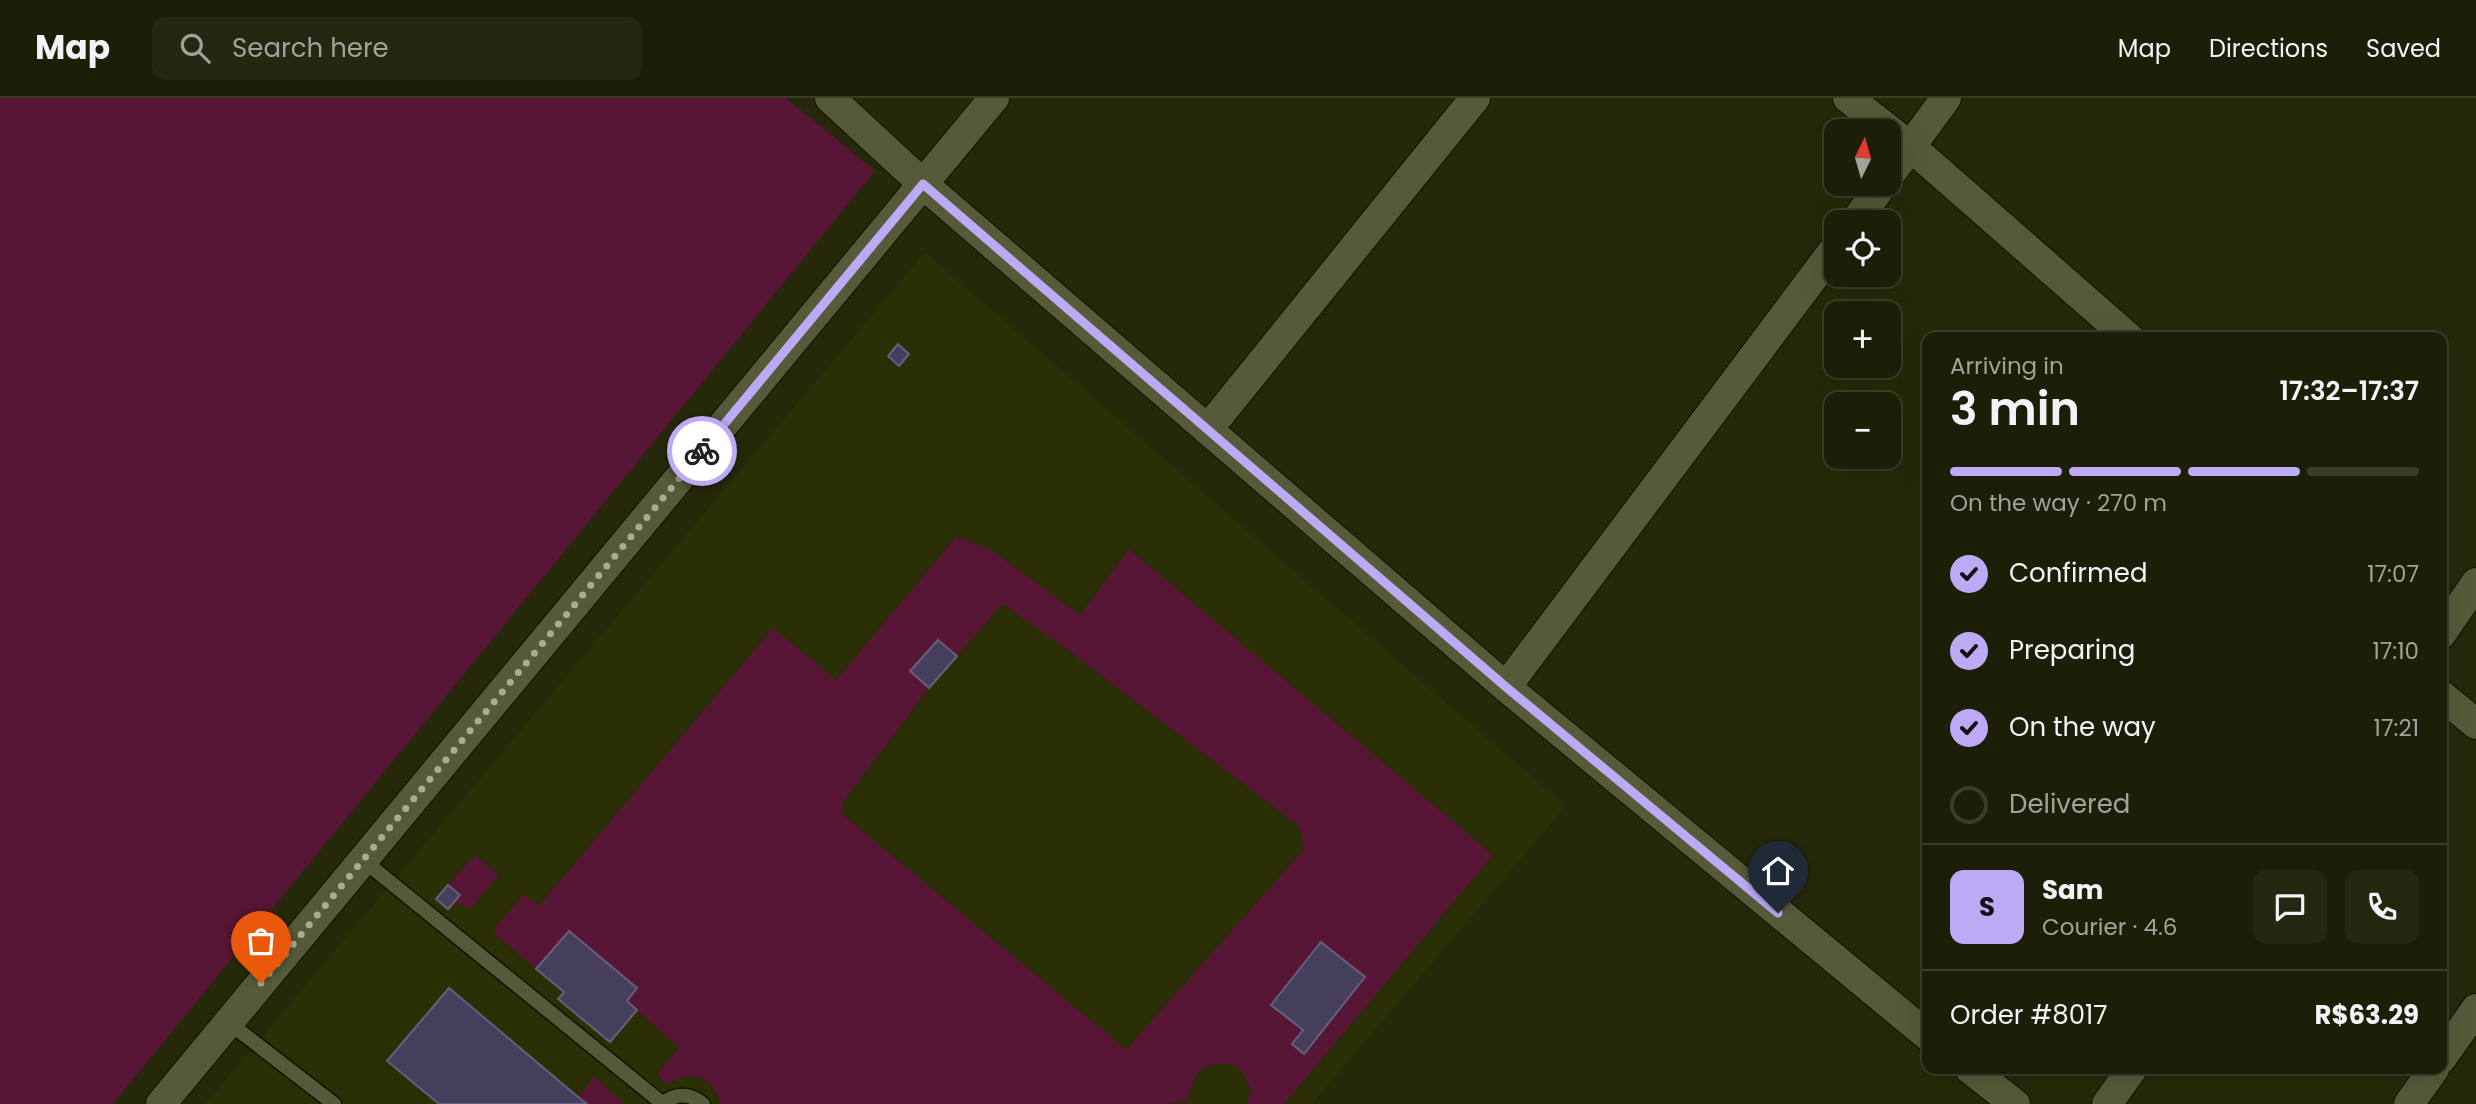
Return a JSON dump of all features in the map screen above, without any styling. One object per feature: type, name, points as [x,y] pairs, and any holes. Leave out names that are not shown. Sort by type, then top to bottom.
[{"type":"street","points":[[830,98],[923,184],[1506,687],[1922,1031]]},
{"type":"street","points":[[161,1104],[994,98]]},
{"type":"street","points":[[1208,429],[1475,98]]},
{"type":"street","points":[[1848,98],[1911,147],[2122,332]]},
{"type":"street","points":[[1901,160],[1946,98]]},
{"type":"street","points":[[1506,687],[1824,263]]},
{"type":"street","points":[[2447,619],[2476,583]]},
{"type":"street","points":[[2447,700],[2476,724]]},
{"type":"street","points":[[2447,1050],[2476,1009]]},
{"type":"street","points":[[1976,1074],[2015,1104]]},
{"type":"street","points":[[2108,1104],[2129,1074]]},
{"type":"street","points":[[2409,1104],[2430,1074]]},
{"type":"lane","points":[[363,860],[662,1104],[670,1097],[680,1095],[690,1096],[703,1104]]},
{"type":"lane","points":[[228,1022],[334,1104]]},
{"type":"shaded area","points":[[0,98],[786,98],[875,171],[113,1104],[0,1104]]},
{"type":"shaded area","points":[[925,252],[1566,806],[1312,1104],[205,1104]]},
{"type":"shaded area","points":[[957,536],[994,552],[1080,615],[1129,549],[1493,855],[1284,1104],[1247,1104],[1251,1090],[1244,1075],[1234,1064],[1223,1063],[1201,1070],[1193,1082],[1187,1101],[1167,1104],[721,1104],[711,1086],[700,1077],[685,1077],[667,1084],[657,1075],[679,1048],[627,1001],[637,988],[570,932],[536,969],[495,934],[495,928],[524,894],[539,906],[773,628],[836,680]],"holes":[[[1002,604],[1056,641],[1300,827],[1304,849],[1126,1050],[841,813],[845,799],[929,688],[911,671],[938,640],[957,656]],[[1321,943],[1303,1053],[1292,1044],[1303,1030],[1271,1005]]]},
{"type":"shaded area","points":[[475,855],[499,875],[471,908],[453,902],[459,895],[448,885]]},
{"type":"shaded area","points":[[594,1077],[625,1104],[587,1104],[578,1097]]},
{"type":"building","points":[[898,344],[909,354],[899,366],[888,356]]},
{"type":"building","points":[[938,640],[957,656],[929,688],[910,671]]},
{"type":"building","points":[[448,885],[460,895],[448,909],[436,899]]},
{"type":"building","points":[[569,931],[637,988],[627,1001],[637,1010],[610,1042],[558,999],[564,992],[536,969]]},
{"type":"building","points":[[1321,942],[1365,977],[1304,1054],[1292,1044],[1303,1030],[1271,1005]]},
{"type":"building","points":[[449,988],[587,1104],[439,1104],[387,1061]]},
{"type":"way so far","points":[[261,983],[702,451]]},
{"type":"route","points":[[702,451],[923,184],[1506,687],[1778,913]]}]
